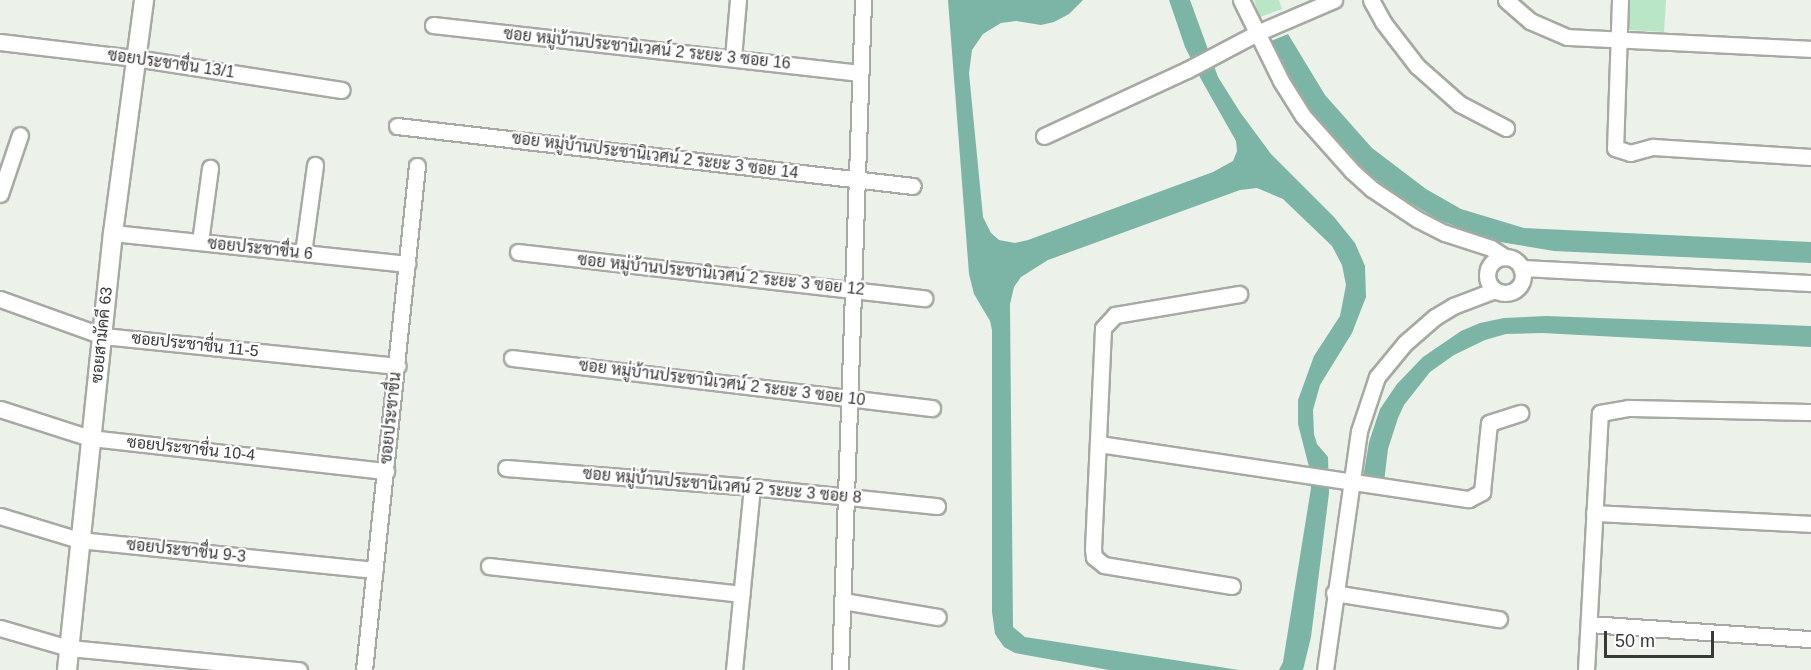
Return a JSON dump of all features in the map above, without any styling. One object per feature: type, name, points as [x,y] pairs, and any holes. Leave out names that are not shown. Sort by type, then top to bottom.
[{"type":"street","name":"ซอยสามัคคี 63","points":[[67,670],[113,232],[144,0]]},
{"type":"street","points":[[733,58],[738,0]]},
{"type":"street","points":[[840,670],[863,0]]},
{"type":"street","points":[[1241,0],[1281,81],[1304,116],[1352,171],[1372,189],[1417,219],[1445,233],[1491,248],[1517,261],[1523,276],[1518,287],[1507,293],[1495,290],[1453,306],[1435,317],[1388,362],[1368,398],[1359,431],[1325,670]]},
{"type":"street","points":[[1371,0],[1388,30],[1417,66],[1460,104],[1506,128]]},
{"type":"street","points":[[1506,0],[1530,21],[1567,37],[1586,40],[1617,38],[1811,49]]},
{"type":"street","points":[[1620,0],[1615,148],[1630,153],[1653,147],[1811,158]]},
{"type":"street","points":[[1044,136],[1326,2]]},
{"type":"street","name":"ซอย หมู่บ้านประชานิเวศน์ 2 ระยะ 3 ซอย 16","points":[[434,25],[860,73]]},
{"type":"street","name":"ซอยประชาชื่น 13/1","points":[[0,42],[135,58],[342,90]]},
{"type":"street","name":"ซอย หมู่บ้านประชานิเวศน์ 2 ระยะ 3 ซอย 14","points":[[397,126],[913,186]]},
{"type":"street","points":[[0,194],[20,135]]},
{"type":"street","points":[[303,253],[315,165]]},
{"type":"street","name":"ซอยประชาชื่น","points":[[364,670],[417,166]]},
{"type":"street","points":[[200,242],[210,168]]},
{"type":"street","name":"ซอยประชาชื่น 6","points":[[113,232],[407,264]]},
{"type":"street","name":"ซอย หมู่บ้านประชานิเวศน์ 2 ระยะ 3 ซอย 12","points":[[518,252],[924,298]]},
{"type":"street","points":[[1495,290],[1489,283],[1487,274],[1490,266],[1505,257]]},
{"type":"street","points":[[1521,268],[1811,283]]},
{"type":"street","points":[[1232,586],[1098,562],[1093,549],[1102,336],[1107,323],[1115,315],[1239,294]]},
{"type":"street","name":"ซอยประชาชื่น 11-5","points":[[0,299],[103,336],[397,366]]},
{"type":"street","name":"ซอย หมู่บ้านประชานิเวศน์ 2 ระยะ 3 ซอย 10","points":[[512,358],[932,408]]},
{"type":"street","points":[[1586,670],[1600,413],[1628,408],[1811,412]]},
{"type":"street","name":"ซอยประชาชื่น 10-4","points":[[0,409],[90,438],[386,471]]},
{"type":"street","points":[[1099,444],[1469,499],[1475,498],[1482,492],[1489,423],[1520,413]]},
{"type":"street","name":"ซอย หมู่บ้านประชานิเวศน์ 2 ระยะ 3 ซอย 8","points":[[506,468],[752,487],[937,506]]},
{"type":"street","points":[[734,670],[752,487]]},
{"type":"street","points":[[1594,513],[1811,524]]},
{"type":"street","name":"ซอยประชาชื่น 9-3","points":[[0,516],[79,540],[374,570]]},
{"type":"street","points":[[489,566],[741,594]]},
{"type":"street","points":[[1334,594],[1499,619]]},
{"type":"street","points":[[843,601],[938,617]]},
{"type":"street","points":[[1589,624],[1811,639]]},
{"type":"street","points":[[0,628],[69,648],[299,670]]},
{"type":"water","points":[[948,0],[1083,0],[1069,14],[1054,22],[1041,25],[1016,21],[1001,23],[983,34],[972,50],[969,73],[983,217],[991,233],[999,240],[1015,243],[1028,240],[1213,172],[1233,161],[1237,151],[1236,141],[1185,47],[1169,0],[1190,0],[1218,77],[1240,112],[1271,154],[1334,217],[1355,243],[1365,266],[1366,297],[1352,333],[1320,385],[1313,410],[1314,434],[1317,444],[1328,457],[1329,493],[1311,637],[1303,670],[1279,670],[1283,662],[1311,488],[1309,467],[1298,424],[1298,400],[1314,356],[1340,316],[1346,285],[1342,265],[1332,246],[1283,199],[1257,188],[1240,190],[1048,260],[1021,277],[1014,287],[1010,304],[1013,627],[1025,637],[1239,670],[1109,670],[1015,653],[1004,647],[995,634],[992,612],[992,330],[990,321],[974,294],[969,274]]},
{"type":"water","points":[[1288,34],[1325,95],[1372,148],[1426,189],[1461,209],[1524,228],[1811,242],[1811,263],[1554,251],[1494,241],[1439,220],[1387,189],[1360,168],[1315,120],[1269,42]]},
{"type":"water","points":[[1546,316],[1811,326],[1811,347],[1542,333],[1506,334],[1485,340],[1454,355],[1430,372],[1404,405],[1398,418],[1388,449],[1384,482],[1363,478],[1369,442],[1380,409],[1397,384],[1423,357],[1461,331],[1480,323],[1504,318]]},
{"type":"building","points":[[1254,0],[1279,0],[1282,9],[1260,17]]},
{"type":"building","points":[[1630,0],[1666,0],[1664,32],[1629,30]]}]
